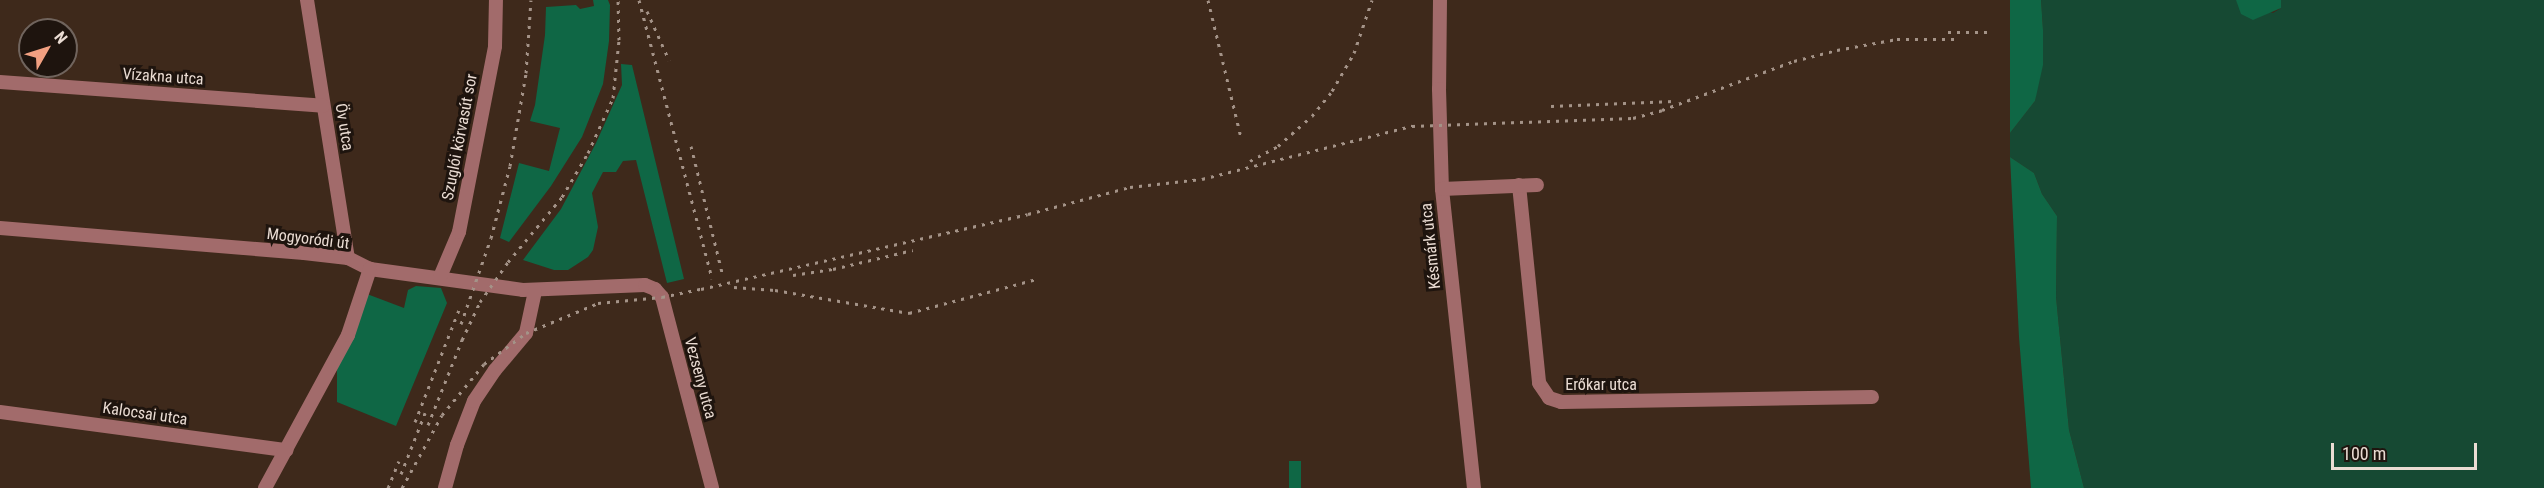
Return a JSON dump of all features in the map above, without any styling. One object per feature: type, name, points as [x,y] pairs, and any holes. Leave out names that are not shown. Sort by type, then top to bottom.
[{"type":"street","name":"Öv utca","points":[[307,0],[348,258]]},
{"type":"street","name":"Szuglói körvasút sor","points":[[440,277],[459,232],[495,46],[496,0]]},
{"type":"street","name":"Késmárk utca","points":[[1440,0],[1439,101],[1442,189],[1474,488]]},
{"type":"street","name":"Vízakna utca","points":[[0,82],[323,106]]},
{"type":"street","name":"Erőkar utca","points":[[1519,185],[1539,383],[1548,398],[1560,402],[1872,398]]},
{"type":"street","points":[[1442,189],[1537,185]]},
{"type":"street","name":"Mogyoródi út","points":[[0,228],[348,258],[370,269],[535,291],[645,285]]},
{"type":"street","points":[[265,488],[348,334],[370,269]]},
{"type":"street","name":"Vezseny utca","points":[[645,285],[655,289],[662,297],[712,488]]},
{"type":"street","points":[[445,488],[460,436],[474,401],[495,370],[526,333],[535,291]]},
{"type":"street","name":"Kalocsai utca","points":[[0,412],[286,450]]},
{"type":"green space","points":[[593,0],[608,0],[610,5],[609,41],[603,84],[582,137],[551,186],[509,242],[500,238],[519,163],[549,171],[560,128],[530,121],[535,105],[545,35],[546,7],[576,5],[580,9],[594,6]]},
{"type":"green space","points":[[2010,0],[2041,0],[2043,65],[2035,101],[2010,133]]},
{"type":"green space","points":[[2041,0],[2236,0],[2273,13],[2281,8],[2281,0],[2544,0],[2544,488],[2084,488],[2069,430],[2056,297],[2057,216],[2042,194],[2034,173],[2010,157],[2010,133],[2035,101],[2043,30]]},
{"type":"green space","points":[[2236,0],[2281,0],[2281,8],[2253,20],[2241,14]]},
{"type":"green space","points":[[621,64],[632,65],[684,279],[667,283],[636,160],[623,161],[616,172],[603,172],[592,193],[598,227],[593,250],[588,257],[568,270],[554,270],[523,260],[561,209],[596,143],[622,85]]},
{"type":"green space","points":[[2010,157],[2034,173],[2042,194],[2057,216],[2056,297],[2069,430],[2084,488],[2031,488],[2019,337]]},
{"type":"green space","points":[[416,286],[441,288],[447,303],[396,426],[337,402],[337,370],[367,294],[404,308],[408,290]]},
{"type":"green space","points":[[1289,461],[1301,461],[1301,488],[1289,488]]},
{"type":"railway","points":[[461,324],[491,238],[510,166],[526,73],[531,0]]},
{"type":"railway","points":[[428,425],[480,302],[508,262],[562,197],[588,153],[613,98],[619,40],[618,0]]},
{"type":"railway","points":[[639,0],[712,279]]},
{"type":"railway","points":[[1208,0],[1241,137]]},
{"type":"railway","points":[[1250,161],[1278,146],[1312,116],[1332,91],[1354,53],[1372,0]]},
{"type":"railway","points":[[647,11],[669,60]]},
{"type":"railway","points":[[1948,32],[1987,32]]},
{"type":"railway","points":[[402,488],[442,415],[484,364],[526,333],[598,303],[662,297],[701,289],[1028,214],[1130,187],[1202,179],[1412,126],[1633,118],[1662,110],[1794,61],[1837,50],[1897,39],[1958,39]]},
{"type":"railway","points":[[1551,106],[1674,101]]},
{"type":"railway","points":[[691,146],[723,276]]},
{"type":"railway","points":[[793,275],[833,269],[913,250]]},
{"type":"railway","points":[[734,287],[775,290],[909,313],[1037,279]]},
{"type":"railway","points":[[415,422],[459,310]]},
{"type":"railway","points":[[401,474],[425,413]]},
{"type":"railway","points":[[388,488],[399,461]]}]
